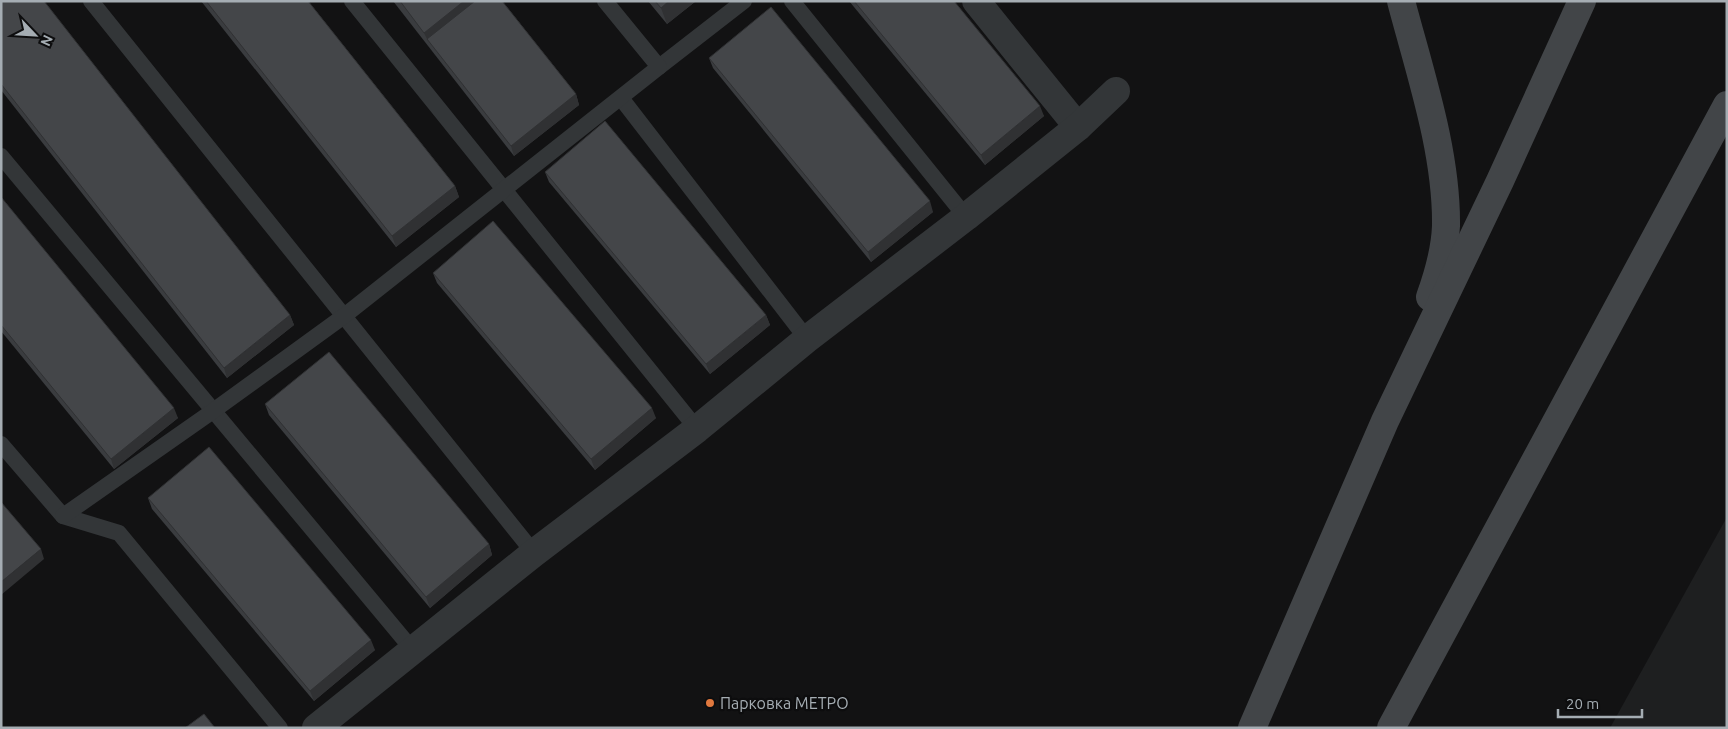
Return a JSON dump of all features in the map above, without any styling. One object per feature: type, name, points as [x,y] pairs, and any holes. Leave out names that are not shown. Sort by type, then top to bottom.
[{"type":"main road","points":[[1385,421],[1438,274],[1446,227],[1443,181],[1435,137],[1401,1]]},
{"type":"main road","points":[[1252,728],[1385,421],[1500,181],[1582,1]]},
{"type":"main road","points":[[1391,728],[1727,105]]},
{"type":"street","points":[[976,1],[1078,127]]},
{"type":"street","points":[[316,728],[534,553],[696,429],[807,339],[966,217],[1078,127],[1116,91]]},
{"type":"lane","points":[[91,1],[534,553]]},
{"type":"lane","points":[[352,1],[696,429]]},
{"type":"lane","points":[[605,1],[659,68]]},
{"type":"lane","points":[[63,516],[344,316],[744,1]]},
{"type":"lane","points":[[792,1],[966,217]]},
{"type":"lane","points":[[621,98],[807,339]]},
{"type":"lane","points":[[1,156],[412,650]]},
{"type":"lane","points":[[1,444],[63,516],[119,533],[280,728]]},
{"type":"shaded area","points":[[1727,517],[1727,728],[1610,728]]},
{"type":"building","points":[[1,1],[44,1],[290,315],[224,368],[1,84]]},
{"type":"building","points":[[206,1],[308,1],[455,186],[392,236]]},
{"type":"building","points":[[400,1],[464,1],[424,33]]},
{"type":"building","points":[[475,1],[502,1],[576,94],[511,146],[427,39]]},
{"type":"building","points":[[655,1],[669,1],[661,8]]},
{"type":"building","points":[[854,1],[954,1],[1040,106],[981,155]]},
{"type":"building","points":[[771,7],[930,201],[868,252],[709,58]]},
{"type":"building","points":[[605,121],[766,315],[706,364],[545,172]]},
{"type":"building","points":[[1,197],[174,408],[111,459],[1,325]]},
{"type":"building","points":[[493,221],[652,408],[591,459],[433,273]]},
{"type":"building","points":[[329,352],[489,544],[426,597],[265,404]]},
{"type":"building","points":[[209,447],[371,640],[310,691],[148,498]]},
{"type":"building","points":[[1,502],[41,549],[1,582]]},
{"type":"building","points":[[204,714],[215,728],[185,728]]},
{"type":"place","name":"Парковка МЕТРО","points":[[710,703]]}]
